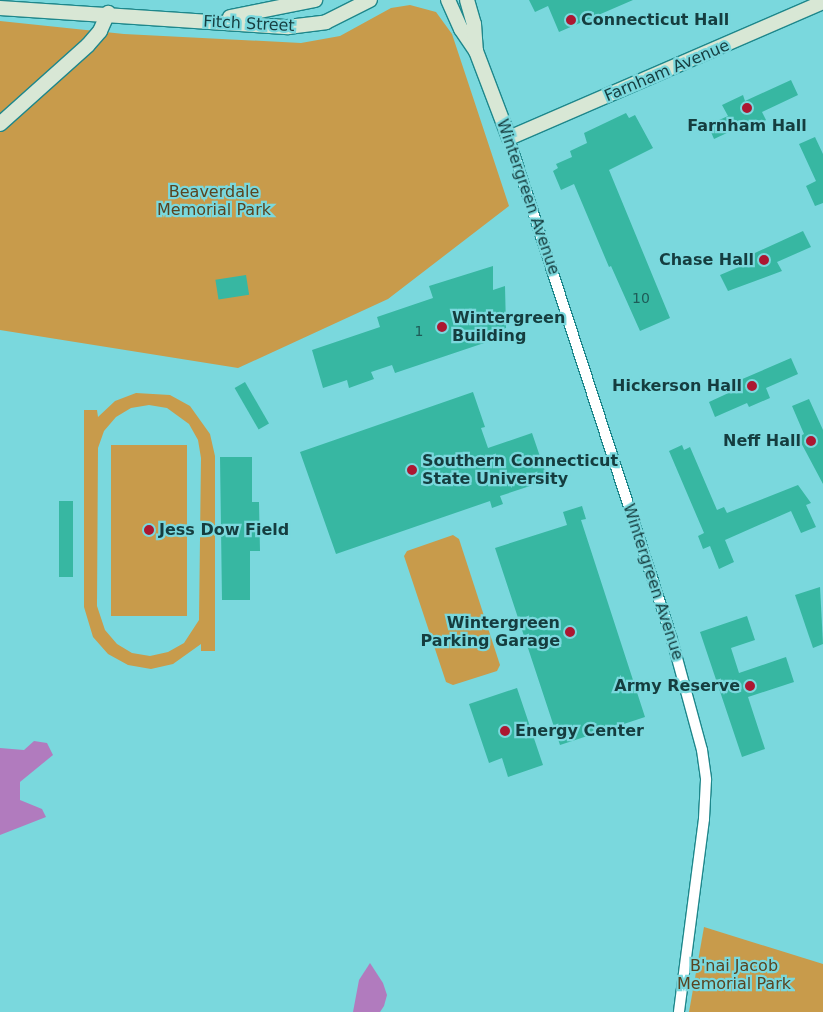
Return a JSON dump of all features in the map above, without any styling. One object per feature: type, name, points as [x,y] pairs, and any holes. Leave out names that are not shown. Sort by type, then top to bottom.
[{"type":"street","name":"Fitch Street","points":[[182,20],[246,16],[315,0]]},
{"type":"street","name":"Fitch Street","points":[[0,8],[306,26],[326,22],[370,0]]},
{"type":"street","name":"Wintergreen Avenue","points":[[448,0],[461,29],[476,51],[509,138],[671,636],[702,750],[706,780],[704,819],[679,1012]]},
{"type":"street","name":"Wintergreen Avenue","points":[[468,0],[474,24],[476,51]]},
{"type":"street","name":"Farnham Avenue","points":[[509,138],[823,2]]},
{"type":"street","points":[[0,124],[88,45],[100,32],[108,13]]},
{"type":"green space","name":"Beaverdale Memorial Park","points":[[410,5],[436,12],[452,34],[509,206],[388,299],[238,368],[0,330],[0,21],[124,34],[301,43],[340,36],[391,8]]},
{"type":"green space","points":[[136,393],[170,395],[190,406],[210,434],[215,456],[215,651],[201,651],[201,644],[173,664],[151,669],[128,665],[108,654],[93,637],[84,607],[84,410],[97,410],[98,417],[115,401]],"holes":[[[149,405],[167,408],[189,424],[198,440],[201,458],[199,620],[184,643],[168,652],[150,656],[132,653],[117,644],[105,630],[97,606],[98,448],[104,431],[116,417],[131,408]]]},
{"type":"green space","name":"Jess Dow Field","points":[[111,445],[187,445],[187,616],[111,616]]},
{"type":"green space","points":[[453,535],[459,539],[500,665],[497,671],[453,685],[446,682],[404,556],[407,551]]},
{"type":"green space","name":"B'nai Jacob Memorial Park","points":[[704,927],[823,964],[823,1012],[689,1012]]},
{"type":"shaded area","points":[[34,741],[47,743],[53,755],[20,782],[20,800],[42,809],[46,817],[0,835],[0,748],[24,750]]},
{"type":"shaded area","points":[[370,963],[383,983],[387,995],[384,1006],[380,1012],[353,1012],[359,980]]},
{"type":"building","name":"Connecticut Hall","points":[[529,0],[633,0],[559,32],[548,6],[535,12]]},
{"type":"building","name":"Farnham Hall","points":[[791,80],[798,95],[762,112],[766,120],[746,130],[744,125],[714,139],[708,125],[728,116],[722,105],[743,95],[745,101]]},
{"type":"building","points":[[626,113],[629,118],[635,115],[653,148],[609,170],[670,318],[640,331],[611,266],[609,267],[574,184],[561,190],[553,171],[558,168],[556,164],[572,157],[570,151],[587,143],[584,133]]},
{"type":"building","points":[[815,137],[823,154],[823,203],[815,206],[806,186],[816,181],[799,144]]},
{"type":"building","name":"Chase Hall","points":[[803,231],[811,247],[777,262],[782,271],[728,291],[720,275],[746,264],[744,258]]},
{"type":"building","name":"Wintergreen Building","points":[[493,266],[493,290],[505,286],[506,328],[493,332],[493,340],[395,373],[392,365],[371,372],[374,379],[349,388],[347,380],[323,388],[312,350],[380,327],[377,317],[433,298],[429,286]]},
{"type":"building","points":[[246,275],[249,295],[219,300],[215,280]]},
{"type":"building","name":"Hickerson Hall","points":[[791,358],[798,374],[766,388],[770,398],[749,407],[747,403],[715,417],[709,402],[735,390],[733,383]]},
{"type":"building","points":[[245,382],[269,424],[259,430],[235,388]]},
{"type":"building","points":[[473,392],[485,427],[481,428],[488,448],[532,433],[548,480],[500,496],[503,504],[492,508],[490,501],[336,554],[300,452]]},
{"type":"building","name":"Neff Hall","points":[[809,399],[823,430],[823,484],[798,437],[804,434],[792,406]]},
{"type":"building","points":[[682,445],[684,450],[690,447],[717,510],[724,507],[727,513],[798,485],[811,503],[806,505],[816,527],[801,533],[791,511],[725,540],[734,562],[719,569],[710,546],[703,549],[698,536],[704,533],[669,451]]},
{"type":"building","points":[[220,457],[252,457],[252,502],[259,502],[260,551],[250,551],[250,600],[222,600]]},
{"type":"building","points":[[59,501],[73,501],[73,577],[59,577]]},
{"type":"building","name":"Wintergreen Parking Garage","points":[[582,506],[586,519],[581,520],[645,717],[560,745],[495,548],[567,525],[563,512]]},
{"type":"building","points":[[820,587],[823,644],[813,648],[795,595]]},
{"type":"building","name":"Army Reserve","points":[[747,616],[755,640],[731,648],[739,673],[786,657],[794,682],[748,697],[765,749],[742,757],[700,632]]},
{"type":"building","name":"Energy Center","points":[[517,688],[543,765],[508,777],[502,758],[489,763],[469,704]]},
{"type":"place","name":"Connecticut Hall","points":[[571,20]]},
{"type":"place","name":"Farnham Hall","points":[[747,108]]},
{"type":"place","name":"Chase Hall","points":[[764,260]]},
{"type":"place","name":"Wintergreen Building","points":[[442,327]]},
{"type":"place","name":"Hickerson Hall","points":[[752,386]]},
{"type":"place","name":"Neff Hall","points":[[811,441]]},
{"type":"place","name":"Southern Connecticut State University","points":[[412,470]]},
{"type":"place","name":"Jess Dow Field","points":[[149,530]]},
{"type":"place","name":"Wintergreen Parking Garage","points":[[570,632]]},
{"type":"place","name":"Army Reserve","points":[[750,686]]},
{"type":"place","name":"Energy Center","points":[[505,731]]}]
